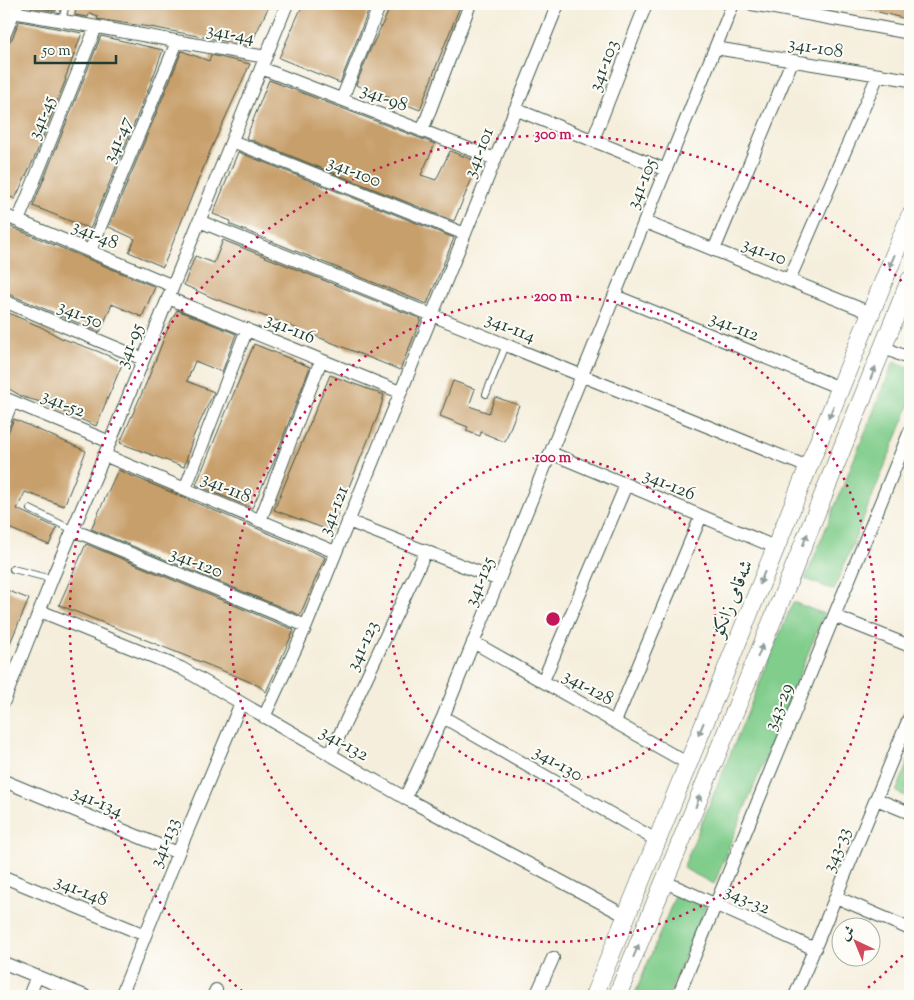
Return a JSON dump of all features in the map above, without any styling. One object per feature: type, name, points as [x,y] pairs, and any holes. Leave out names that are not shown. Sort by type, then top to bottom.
[{"type":"main road","name":"شەقامی زانکۆ","points":[[594,996],[910,216]]},
{"type":"main road","points":[[617,996],[778,607],[910,280]]},
{"type":"main road","points":[[754,598],[778,607]]},
{"type":"street","name":"341-95","points":[[4,701],[287,4]]},
{"type":"street","points":[[342,100],[380,4]]},
{"type":"street","points":[[422,130],[470,4]]},
{"type":"street","name":"341-101","points":[[432,315],[558,4]]},
{"type":"street","name":"341-103","points":[[594,140],[646,4]]},
{"type":"street","name":"341-105","points":[[582,376],[733,4]]},
{"type":"street","points":[[752,4],[910,33]]},
{"type":"street","name":"341-44","points":[[15,8],[62,21],[177,42],[263,63]]},
{"type":"street","points":[[4,36],[15,8]]},
{"type":"street","name":"341-45","points":[[18,221],[96,27]]},
{"type":"street","name":"341-47","points":[[90,251],[177,42]]},
{"type":"street","name":"341-108","points":[[715,48],[910,80]]},
{"type":"street","points":[[714,250],[792,61]]},
{"type":"street","name":"341-98","points":[[263,63],[342,100],[495,159]]},
{"type":"street","points":[[789,280],[878,75]]},
{"type":"street","points":[[515,109],[666,170]]},
{"type":"street","name":"341-100","points":[[232,141],[465,234]]},
{"type":"street","name":"341-48","points":[[4,215],[90,251],[170,292]]},
{"type":"street","name":"341-114","points":[[199,221],[808,467]]},
{"type":"street","name":"341-10","points":[[645,222],[871,313]]},
{"type":"street","name":"341-116","points":[[170,292],[247,329],[400,392]]},
{"type":"street","name":"341-112","points":[[615,296],[840,388]]},
{"type":"street","name":"341-50","points":[[4,301],[143,359]]},
{"type":"street","name":"341-121","points":[[264,717],[306,626],[432,315]]},
{"type":"street","points":[[184,489],[247,329]]},
{"type":"street","points":[[883,347],[910,359]]},
{"type":"street","points":[[260,521],[321,360]]},
{"type":"street","name":"341-125","points":[[405,798],[443,716],[582,376]]},
{"type":"street","points":[[4,422],[8,399]]},
{"type":"street","name":"341-52","points":[[8,399],[110,442]]},
{"type":"street","name":"343-29","points":[[678,996],[910,431]]},
{"type":"street","name":"341-126","points":[[551,453],[775,547]]},
{"type":"street","name":"341-118","points":[[104,455],[335,552]]},
{"type":"street","points":[[543,681],[626,485]]},
{"type":"street","points":[[615,722],[701,516]]},
{"type":"street","points":[[348,521],[499,580]]},
{"type":"street","name":"341-120","points":[[73,530],[306,626]]},
{"type":"street","name":"341-123","points":[[330,755],[426,551]]},
{"type":"street","name":"341-132","points":[[40,611],[181,668],[405,798],[626,916]]},
{"type":"street","points":[[834,616],[910,646]]},
{"type":"street","name":"341-128","points":[[473,642],[687,763]]},
{"type":"street","name":"341-133","points":[[121,996],[241,703]]},
{"type":"street","name":"341-130","points":[[443,716],[656,840]]},
{"type":"street","name":"343-33","points":[[799,995],[815,949],[910,716]]},
{"type":"street","name":"341-134","points":[[4,781],[178,853]]},
{"type":"street","points":[[876,799],[910,813]]},
{"type":"street","name":"341-148","points":[[4,878],[145,935]]},
{"type":"street","name":"343-32","points":[[665,882],[815,949]]},
{"type":"street","points":[[836,897],[910,929]]},
{"type":"street","points":[[536,996],[553,958]]},
{"type":"street","points":[[4,963],[85,996]]},
{"type":"street","points":[[29,996],[37,976]]},
{"type":"lane","points":[[62,21],[66,4]]},
{"type":"lane","points":[[486,394],[506,345]]},
{"type":"lane","points":[[30,509],[73,530]]},
{"type":"lane","points":[[13,569],[52,579]]},
{"type":"green space","points":[[894,361],[910,367],[910,404],[834,590],[805,579]]},
{"type":"green space","points":[[793,602],[824,614],[714,884],[683,868]]},
{"type":"green space","points":[[910,757],[910,798],[896,792]]},
{"type":"green space","points":[[676,894],[706,905],[668,996],[634,996]]},
{"type":"building","points":[[29,4],[58,4],[56,11],[28,6]]},
{"type":"building","points":[[76,4],[270,4],[250,46],[97,19],[98,16],[90,13],[88,17],[75,15]]},
{"type":"building","points":[[303,4],[371,4],[340,83],[279,58]]},
{"type":"building","points":[[392,4],[461,4],[420,110],[356,85]]},
{"type":"building","points":[[860,4],[910,4],[910,20],[859,7]]},
{"type":"building","points":[[19,21],[82,33],[34,159],[15,199],[4,194],[4,52],[12,39]]},
{"type":"building","points":[[101,36],[163,50],[90,229],[33,206]]},
{"type":"building","points":[[182,51],[209,61],[211,55],[250,64],[211,149],[163,267],[129,252],[135,239],[109,227]]},
{"type":"building","points":[[269,80],[435,144],[421,175],[436,180],[450,151],[479,162],[454,221],[246,138]]},
{"type":"building","points":[[238,152],[454,238],[427,304],[229,224],[231,221],[213,214]]},
{"type":"building","points":[[4,224],[155,287],[142,317],[112,304],[100,332],[4,292]]},
{"type":"building","points":[[223,240],[421,319],[400,370],[184,285],[195,256],[214,263]]},
{"type":"building","points":[[177,310],[236,334],[222,372],[195,361],[187,381],[214,392],[193,437],[184,467],[120,443]]},
{"type":"building","points":[[4,311],[61,338],[123,362],[96,426],[44,403],[23,397],[4,386]]},
{"type":"building","points":[[254,344],[310,367],[274,461],[252,508],[196,485]]},
{"type":"building","points":[[330,375],[384,395],[379,413],[331,531],[274,510]]},
{"type":"building","points":[[453,381],[475,389],[469,406],[489,413],[495,397],[519,405],[505,442],[481,432],[480,436],[466,431],[468,427],[440,416]]},
{"type":"building","points":[[14,419],[86,451],[64,506],[25,492],[17,509],[57,528],[49,545],[4,526],[4,442]]},
{"type":"building","points":[[118,470],[325,557],[300,615],[91,529]]},
{"type":"building","points":[[86,544],[294,630],[266,692],[259,686],[243,679],[59,605]]},
{"type":"building","points":[[4,589],[29,599],[4,657]]}]
